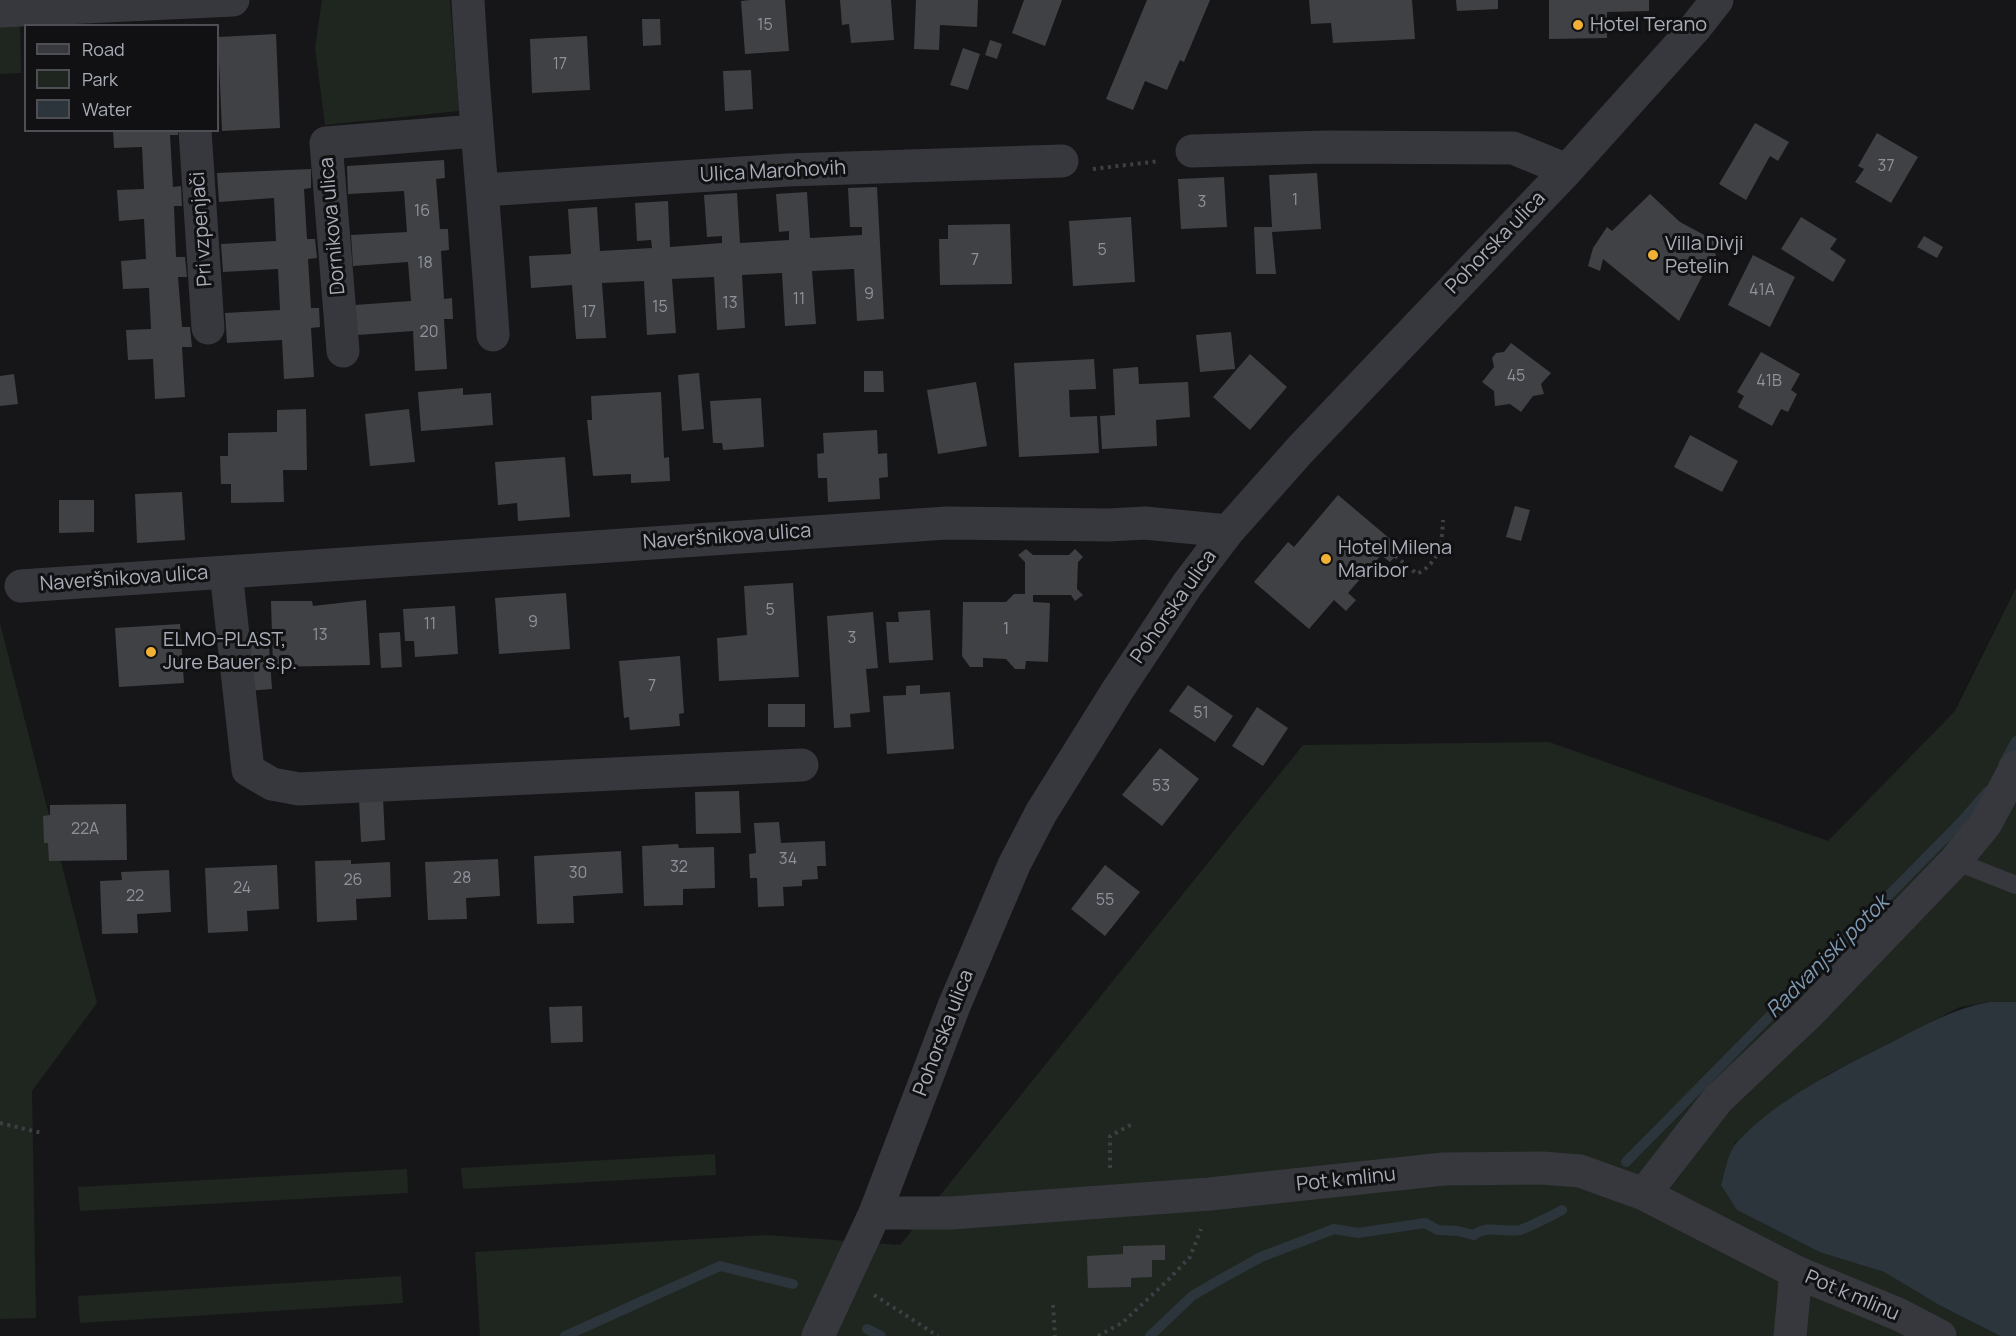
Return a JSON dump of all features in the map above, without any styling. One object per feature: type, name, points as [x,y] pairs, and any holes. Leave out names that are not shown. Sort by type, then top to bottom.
[{"type":"street","points":[[0,11],[188,14],[233,0]]},
{"type":"street","points":[[468,0],[475,131],[484,190],[494,335]]},
{"type":"street","name":"Pohorska ulica","points":[[818,1336],[875,1213],[954,1006],[1014,865],[1041,813],[1117,690],[1196,572],[1228,531],[1367,377],[1567,170],[1695,28],[1717,0]]},
{"type":"street","name":"Dornikova ulica","points":[[343,351],[326,143],[475,131]]},
{"type":"street","name":"Pri vzpenjači","points":[[195,132],[208,328]]},
{"type":"street","points":[[1192,151],[1327,147],[1513,148],[1567,170]]},
{"type":"street","name":"Ulica Marohovih","points":[[484,190],[787,170],[1062,161]]},
{"type":"street","name":"Naveršnikova ulica","points":[[21,586],[946,523],[1109,525],[1145,523],[1228,531]]},
{"type":"street","name":"Naveršnikova ulica","points":[[226,572],[248,770],[273,784],[299,789],[802,765]]},
{"type":"street","points":[[1644,1194],[1718,1099],[1808,1014],[1955,861],[1986,823],[2016,767]]},
{"type":"street","name":"Pot k mlinu","points":[[875,1213],[951,1213],[1210,1194],[1444,1169],[1542,1168],[1580,1171],[1644,1194],[1796,1272],[1900,1315],[1940,1336]]},
{"type":"street","name":"Pot k mlinu","points":[[1790,1336],[1796,1272]]},
{"type":"lane","points":[[1955,861],[2016,885]]},
{"type":"path","points":[[1062,161],[1085,170],[1171,159],[1192,151]]},
{"type":"path","points":[[1395,556],[1417,574],[1425,570],[1441,549],[1443,520]]},
{"type":"path","points":[[0,1122],[42,1133]]},
{"type":"path","points":[[1110,1172],[1110,1136],[1134,1123]]},
{"type":"path","points":[[1098,1336],[1122,1323],[1190,1257],[1205,1218],[1210,1194]]},
{"type":"path","points":[[866,1290],[938,1336]]},
{"type":"path","points":[[1053,1305],[1055,1336]]},
{"type":"green space","points":[[322,0],[450,0],[459,111],[325,125],[315,48]]},
{"type":"green space","points":[[20,15],[21,73],[0,74],[0,16]]},
{"type":"green space","points":[[2016,588],[2016,1002],[1989,1002],[1960,1007],[1827,1075],[1770,1114],[1735,1143],[1721,1185],[1822,1253],[1884,1272],[1939,1305],[2000,1336],[480,1336],[475,1252],[767,1235],[900,1245],[1303,745],[1549,742],[1828,841],[1955,711]]},
{"type":"green space","points":[[0,623],[97,1003],[32,1091],[36,1318],[0,1319]]},
{"type":"green space","points":[[715,1154],[716,1175],[463,1189],[461,1168]]},
{"type":"green space","points":[[407,1169],[408,1193],[80,1211],[78,1187]]},
{"type":"green space","points":[[401,1276],[403,1303],[80,1323],[78,1296]]},
{"type":"water","points":[[1989,1002],[2016,1002],[2016,1336],[2000,1336],[1939,1305],[1884,1272],[1822,1253],[1737,1210],[1721,1185],[1729,1157],[1737,1142],[1790,1098],[1830,1074],[1927,1024],[1951,1013]]},
{"type":"building","points":[[785,0],[789,51],[745,54],[741,1]]},
{"type":"building","points":[[840,0],[891,0],[894,40],[851,43],[849,24],[842,25]]},
{"type":"building","points":[[916,0],[978,0],[977,27],[940,25],[939,50],[914,49]]},
{"type":"building","points":[[1024,0],[1062,0],[1045,46],[1012,33]]},
{"type":"building","points":[[1147,0],[1210,0],[1184,62],[1180,60],[1167,90],[1145,81],[1133,110],[1106,99]]},
{"type":"building","points":[[1309,0],[1412,0],[1415,39],[1333,43],[1331,23],[1311,24]]},
{"type":"building","points":[[1456,0],[1498,0],[1498,9],[1457,11]]},
{"type":"building","name":"Hotel Terano","points":[[1549,0],[1649,0],[1649,11],[1607,12],[1607,38],[1549,39]]},
{"type":"building","points":[[642,19],[660,19],[661,45],[643,46]]},
{"type":"building","points":[[276,34],[280,128],[222,131],[219,37]]},
{"type":"building","points":[[587,36],[590,90],[532,93],[530,39]]},
{"type":"building","points":[[990,40],[1002,44],[997,59],[985,55]]},
{"type":"building","points":[[963,48],[980,54],[968,90],[950,85]]},
{"type":"building","points":[[751,70],[753,109],[725,111],[723,71]]},
{"type":"building","points":[[1755,123],[1789,142],[1778,161],[1770,156],[1746,200],[1719,184]]},
{"type":"building","points":[[113,132],[178,132],[178,135],[170,135],[173,187],[181,186],[182,206],[174,206],[176,257],[185,257],[187,277],[178,277],[182,327],[190,327],[192,347],[182,347],[185,397],[155,399],[153,359],[128,360],[126,330],[151,329],[149,288],[123,289],[121,261],[146,259],[144,219],[119,221],[117,190],[144,189],[142,147],[114,148]]},
{"type":"building","points":[[1877,133],[1918,157],[1891,203],[1855,182],[1864,169],[1858,166]]},
{"type":"building","points":[[444,160],[445,178],[436,179],[440,229],[448,229],[449,250],[441,251],[444,299],[452,298],[453,319],[444,319],[447,369],[415,371],[413,331],[357,335],[355,305],[411,301],[408,262],[353,266],[351,235],[407,232],[404,191],[348,194],[347,166]]},
{"type":"building","points":[[311,169],[311,188],[304,189],[307,239],[315,239],[317,258],[308,259],[311,308],[319,308],[320,327],[311,328],[314,377],[284,379],[282,340],[227,343],[225,313],[280,310],[278,269],[223,272],[221,244],[276,241],[274,198],[219,202],[217,173]]},
{"type":"building","points":[[1317,173],[1321,229],[1272,232],[1276,274],[1256,274],[1254,227],[1272,227],[1269,175]]},
{"type":"building","points":[[1224,177],[1227,227],[1181,229],[1178,179]]},
{"type":"building","points":[[877,187],[884,319],[857,321],[854,269],[812,271],[816,324],[785,326],[782,273],[742,275],[745,328],[717,330],[714,277],[672,279],[676,333],[647,335],[644,281],[602,283],[606,338],[576,339],[572,285],[531,288],[529,256],[571,254],[568,209],[597,207],[600,251],[652,248],[651,240],[637,241],[635,203],[668,201],[670,247],[722,243],[722,236],[707,237],[704,195],[737,193],[740,243],[789,240],[789,231],[779,232],[776,194],[807,192],[810,238],[862,235],[862,227],[850,227],[848,188]]},
{"type":"building","name":"Villa Divji Petelin","points":[[1650,194],[1680,222],[1719,243],[1714,251],[1718,260],[1709,263],[1679,321],[1603,259],[1600,271],[1588,266],[1593,248],[1607,227],[1612,231]]},
{"type":"building","points":[[1131,217],[1135,282],[1073,286],[1069,221]]},
{"type":"building","points":[[1801,217],[1837,239],[1830,249],[1846,260],[1833,282],[1781,249]]},
{"type":"building","points":[[1010,224],[1012,284],[940,285],[939,239],[948,239],[948,225]]},
{"type":"building","points":[[1924,236],[1943,247],[1937,258],[1917,247]]},
{"type":"building","points":[[1753,255],[1795,277],[1770,327],[1728,305]]},
{"type":"building","points":[[1231,332],[1235,369],[1200,372],[1196,335]]},
{"type":"building","points":[[1511,343],[1551,373],[1541,384],[1544,394],[1533,396],[1521,412],[1510,404],[1495,406],[1494,391],[1482,382],[1494,367],[1492,358],[1496,353],[1504,352]]},
{"type":"building","points":[[1761,352],[1800,374],[1791,390],[1797,394],[1788,412],[1781,409],[1772,426],[1738,407],[1744,396],[1737,392]]},
{"type":"building","points":[[1250,354],[1287,387],[1250,430],[1213,397]]},
{"type":"building","points":[[1094,359],[1096,389],[1069,390],[1070,417],[1097,416],[1099,453],[1019,457],[1014,363]]},
{"type":"building","points":[[1138,367],[1139,384],[1188,382],[1190,417],[1156,420],[1157,446],[1102,449],[1100,416],[1115,415],[1113,369]]},
{"type":"building","points":[[864,371],[883,371],[884,392],[864,392]]},
{"type":"building","points":[[699,373],[704,429],[682,431],[678,375]]},
{"type":"building","points":[[14,374],[18,404],[0,406],[0,376]]},
{"type":"building","points":[[976,382],[987,446],[938,454],[927,390]]},
{"type":"building","points":[[463,388],[463,395],[491,393],[493,425],[421,431],[418,392]]},
{"type":"building","points":[[661,392],[664,458],[669,457],[670,481],[631,483],[631,474],[593,476],[587,420],[592,420],[591,396]]},
{"type":"building","points":[[761,398],[764,447],[723,450],[722,443],[713,443],[710,401]]},
{"type":"building","points":[[306,409],[307,470],[283,470],[284,502],[231,503],[231,484],[221,484],[220,456],[228,456],[228,433],[277,432],[277,410]]},
{"type":"building","points":[[409,409],[415,462],[370,466],[365,414]]},
{"type":"building","points":[[877,430],[878,454],[887,453],[888,477],[879,478],[880,499],[828,502],[827,478],[818,478],[817,454],[824,453],[823,433]]},
{"type":"building","points":[[1690,435],[1738,461],[1722,492],[1674,467]]},
{"type":"building","points":[[565,457],[570,517],[518,521],[517,503],[498,505],[495,462]]},
{"type":"building","points":[[182,492],[185,540],[137,543],[135,494]]},
{"type":"building","name":"Hotel Milena Maribor","points":[[1338,495],[1402,549],[1390,562],[1381,555],[1348,593],[1356,600],[1346,611],[1334,600],[1309,629],[1254,582],[1288,542],[1294,547]]},
{"type":"building","points":[[59,500],[94,500],[94,532],[59,533]]},
{"type":"building","points":[[1515,506],[1530,510],[1521,541],[1506,537]]},
{"type":"building","points":[[1026,549],[1033,555],[1069,555],[1075,549],[1083,557],[1078,562],[1077,589],[1083,595],[1075,601],[1071,595],[1033,595],[1033,602],[1050,603],[1048,662],[1026,661],[1025,669],[1015,669],[1006,659],[983,658],[983,667],[970,667],[962,656],[963,602],[1006,602],[1014,594],[1025,594],[1025,562],[1018,555]]},
{"type":"building","points":[[793,583],[799,677],[719,681],[717,638],[747,635],[744,586]]},
{"type":"building","points":[[566,593],[570,649],[499,654],[495,598]]},
{"type":"building","points":[[366,600],[370,665],[273,667],[271,601],[312,601],[313,606]]},
{"type":"building","points":[[455,606],[458,654],[415,657],[414,641],[405,641],[403,609]]},
{"type":"building","points":[[930,610],[933,660],[889,663],[886,622],[899,622],[898,612]]},
{"type":"building","points":[[873,612],[878,668],[866,669],[870,712],[850,714],[851,727],[834,728],[827,616]]},
{"type":"building","points":[[180,624],[184,683],[119,687],[115,628]]},
{"type":"building","points":[[268,631],[272,689],[246,691],[242,633]]},
{"type":"building","points":[[400,632],[402,667],[381,668],[379,633]]},
{"type":"building","points":[[680,656],[684,713],[679,714],[680,726],[630,730],[629,717],[624,718],[619,661]]},
{"type":"building","points":[[920,685],[920,694],[950,692],[954,749],[887,754],[883,696],[906,695],[906,686]]},
{"type":"building","points":[[1188,685],[1233,716],[1215,742],[1169,711]]},
{"type":"building","points":[[768,704],[805,704],[805,727],[768,727]]},
{"type":"building","points":[[1257,707],[1288,728],[1263,766],[1232,746]]},
{"type":"building","points":[[1160,748],[1199,779],[1162,826],[1122,795]]},
{"type":"building","points":[[739,791],[741,833],[696,834],[695,792]]},
{"type":"building","points":[[383,797],[385,840],[361,842],[359,799]]},
{"type":"building","points":[[126,804],[127,860],[49,861],[48,843],[44,843],[43,816],[50,815],[50,805]]},
{"type":"building","points":[[779,822],[781,843],[825,841],[826,866],[817,866],[818,879],[802,880],[802,886],[783,887],[784,906],[758,907],[757,878],[750,878],[749,854],[756,853],[754,823]]},
{"type":"building","points":[[678,844],[679,848],[714,847],[715,888],[683,889],[683,905],[644,906],[642,846]]},
{"type":"building","points":[[621,851],[623,893],[573,896],[574,923],[537,924],[534,856]]},
{"type":"building","points":[[498,859],[500,896],[466,898],[467,919],[428,920],[425,862]]},
{"type":"building","points":[[351,860],[351,864],[390,862],[391,897],[356,899],[357,920],[317,922],[315,861]]},
{"type":"building","points":[[277,865],[279,909],[247,911],[248,931],[208,933],[205,868]]},
{"type":"building","points":[[1105,865],[1140,892],[1105,936],[1071,909]]},
{"type":"building","points":[[169,870],[171,912],[137,914],[138,933],[102,934],[100,881],[122,880],[121,872]]},
{"type":"building","points":[[582,1006],[583,1042],[551,1043],[549,1007]]},
{"type":"building","points":[[1165,1245],[1165,1260],[1152,1260],[1152,1277],[1131,1278],[1131,1287],[1088,1288],[1087,1256],[1123,1254],[1123,1246]]},
{"type":"waterway","name":"Radvanjski potok","points":[[2003,765],[2016,741]]},
{"type":"waterway","name":"Radvanjski potok","points":[[1626,1162],[1962,821],[1988,791]]},
{"type":"waterway","points":[[1150,1336],[1192,1296],[1261,1257],[1334,1229],[1358,1233],[1425,1223],[1438,1230],[1474,1235],[1490,1229],[1520,1230],[1562,1210]]},
{"type":"waterway","points":[[565,1336],[720,1266],[793,1284]]},
{"type":"waterway","points":[[867,1329],[881,1336]]},
{"type":"place","name":"Hotel Terano","points":[[1578,25]]},
{"type":"place","name":"Villa Divji Petelin","points":[[1653,255]]},
{"type":"place","name":"Hotel Milena Maribor","points":[[1326,559]]},
{"type":"place","name":"ELMO-PLAST, Jure Bauer s.p.","points":[[151,652]]}]
